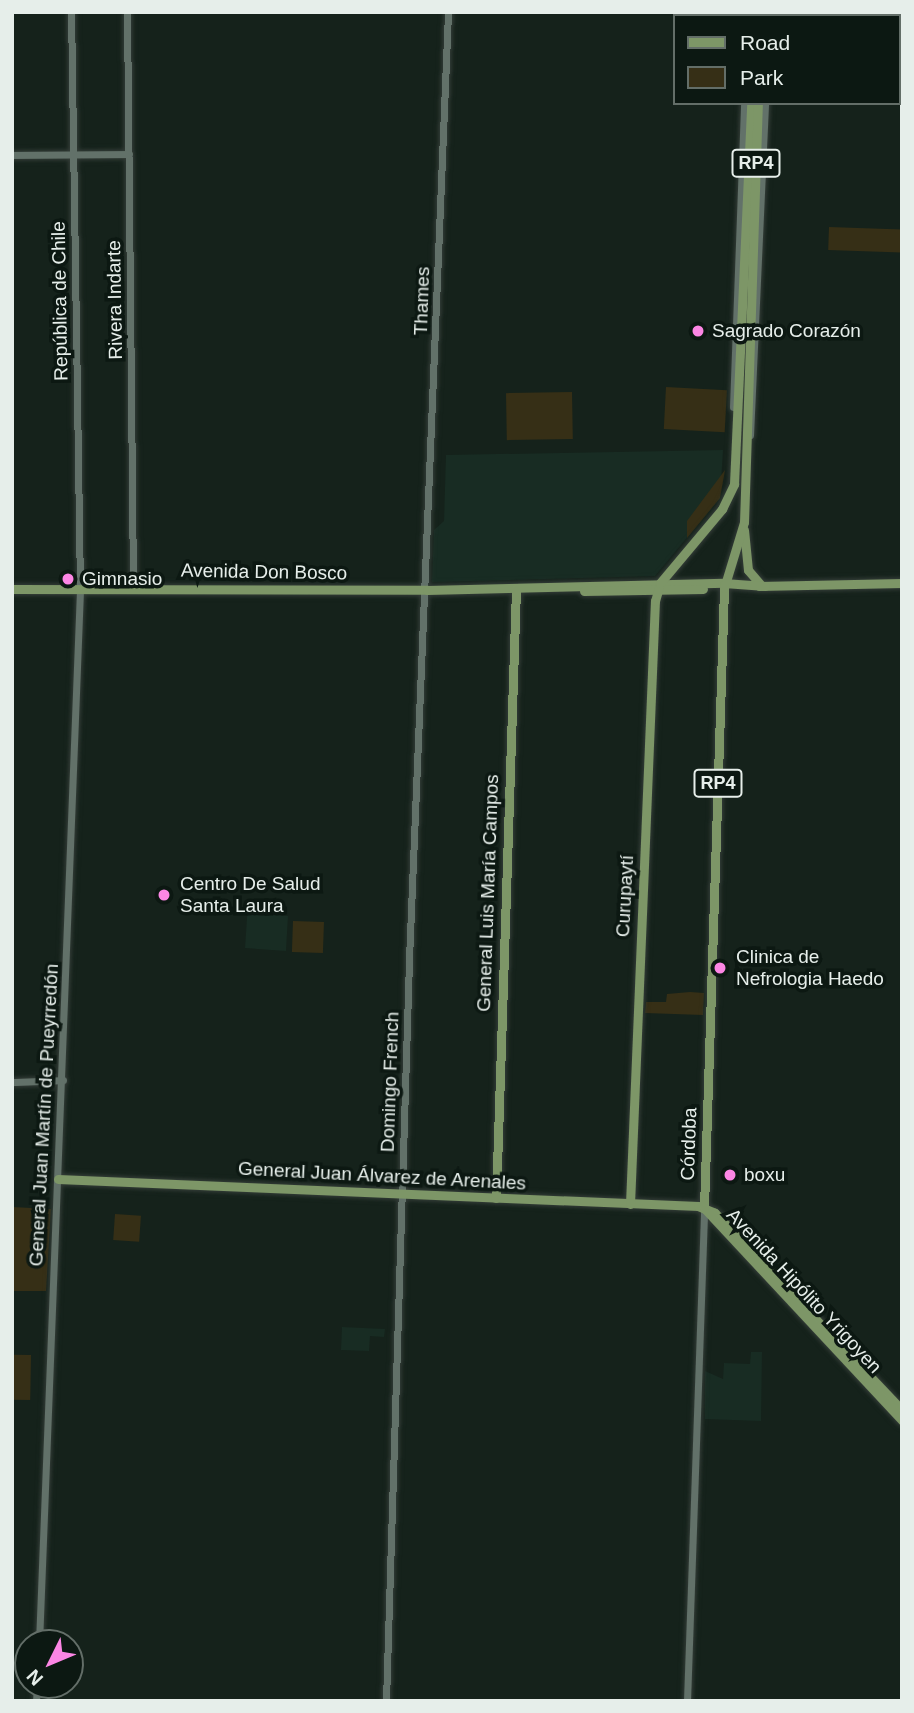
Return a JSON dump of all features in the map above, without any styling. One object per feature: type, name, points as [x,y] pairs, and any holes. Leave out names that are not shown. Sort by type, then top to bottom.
[{"type":"main road","name":"RP4","points":[[724,585],[744,522],[752,288],[751,105]]},
{"type":"main road","name":"RP4","points":[[752,160],[761,105]]},
{"type":"main road","points":[[739,246],[752,288]]},
{"type":"main road","name":"RP4","points":[[658,587],[726,503],[735,467],[752,288]]},
{"type":"main road","points":[[744,522],[748,570],[765,586]]},
{"type":"main road","name":"Avenida Don Bosco","points":[[12,589],[427,590],[902,583]]},
{"type":"main road","name":"Córdoba","points":[[704,1208],[724,585]]},
{"type":"main road","name":"Curupaytí","points":[[630,1204],[658,587]]},
{"type":"main road","name":"General Luis María Campos","points":[[496,1198],[516,588]]},
{"type":"main road","name":"General Juan Álvarez de Arenales","points":[[58,1179],[704,1208]]},
{"type":"main road","name":"Avenida Hipólito Yrigoyen","points":[[704,1208],[715,1213],[902,1410]]},
{"type":"main road","name":"Avenida Hipólito Yrigoyen","points":[[704,1208],[902,1420]]},
{"type":"street","name":"República de Chile","points":[[71,12],[80,589]]},
{"type":"street","name":"Rivera Indarte","points":[[127,12],[133,588]]},
{"type":"street","name":"Thames","points":[[427,590],[448,12]]},
{"type":"street","points":[[735,467],[733,424],[744,105]]},
{"type":"street","points":[[752,288],[761,105]]},
{"type":"street","points":[[12,155],[129,154]]},
{"type":"street","name":"General Juan Martín de Pueyrredón","points":[[40,1629],[80,589]]},
{"type":"street","name":"Domingo French","points":[[386,1701],[402,1194],[427,590]]},
{"type":"street","points":[[12,1082],[63,1080]]},
{"type":"street","name":"Córdoba","points":[[687,1701],[704,1208]]},
{"type":"shaded area","points":[[723,450],[720,498],[655,576],[432,582],[434,530],[444,521],[446,455]]},
{"type":"shaded area","points":[[248,903],[272,904],[272,915],[288,916],[286,951],[245,948]]},
{"type":"shaded area","points":[[342,1327],[385,1329],[384,1337],[370,1336],[369,1351],[341,1350]]},
{"type":"shaded area","points":[[751,1352],[762,1352],[761,1421],[705,1419],[705,1371],[723,1379],[724,1363],[750,1364]]},
{"type":"green space","points":[[829,227],[902,230],[901,253],[828,250]]},
{"type":"green space","points":[[666,387],[727,390],[725,432],[664,429]]},
{"type":"green space","points":[[572,392],[573,439],[507,440],[506,393]]},
{"type":"green space","points":[[725,470],[720,498],[687,538],[687,521]]},
{"type":"green space","points":[[293,921],[324,922],[323,953],[292,952]]},
{"type":"green space","points":[[704,993],[703,1015],[645,1013],[646,1002],[666,1002],[667,994]]},
{"type":"green space","points":[[12,1207],[51,1209],[46,1291],[12,1291]]},
{"type":"green space","points":[[115,1214],[141,1216],[139,1242],[113,1240]]},
{"type":"green space","points":[[13,1355],[31,1355],[30,1400],[12,1400]]},
{"type":"place","name":"Sagrado Corazón","points":[[698,331]]},
{"type":"place","name":"Gimnasio","points":[[68,579]]},
{"type":"place","name":"Centro De Salud Santa Laura","points":[[164,895]]},
{"type":"place","name":"Clinica de Nefrologia Haedo","points":[[720,968]]},
{"type":"place","name":"boxu","points":[[730,1175]]}]
